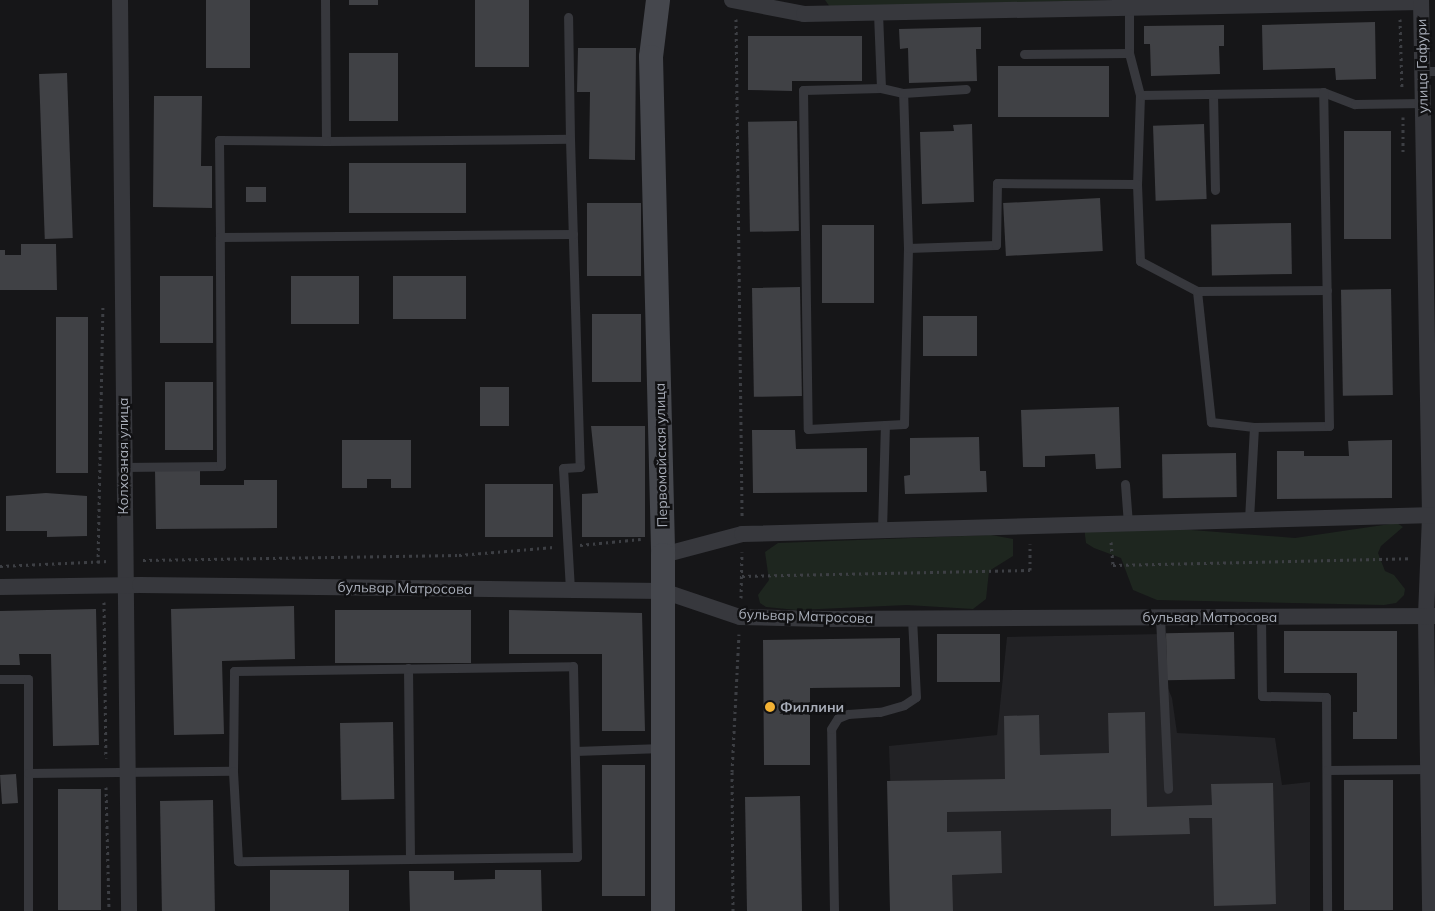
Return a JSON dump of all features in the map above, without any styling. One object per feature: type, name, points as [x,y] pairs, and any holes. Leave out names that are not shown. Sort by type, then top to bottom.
[{"type":"street","name":"Колхозная улица","points":[[120,0],[124,586],[129,911]]},
{"type":"street","name":"Первомайская улица","points":[[658,0],[651,57],[663,555],[663,911]]},
{"type":"street","points":[[734,1],[772,4],[804,14],[1421,1]]},
{"type":"street","name":"улица Гафури","points":[[1421,1],[1428,71],[1422,102],[1431,366],[1433,516],[1427,558],[1431,616],[1430,911]]},
{"type":"street","points":[[663,555],[742,534],[1433,516]]},
{"type":"street","name":"бульвар Матросова","points":[[0,587],[102,594],[124,586],[663,591],[740,617],[1431,616]]},
{"type":"lane","points":[[325,0],[326,141]]},
{"type":"lane","points":[[1129,8],[1129,53],[1140,95],[1137,184],[1140,261],[1197,291],[1326,290]]},
{"type":"lane","points":[[878,13],[882,88]]},
{"type":"lane","points":[[568,17],[580,467],[563,468],[570,590]]},
{"type":"lane","points":[[1024,54],[1129,53]]},
{"type":"lane","points":[[903,93],[908,248],[904,424],[808,429],[803,90],[882,88],[903,93],[966,89]]},
{"type":"lane","points":[[1140,95],[1323,92],[1355,104],[1422,102]]},
{"type":"lane","points":[[1197,291],[1211,422],[1254,427],[1329,426],[1323,92]]},
{"type":"lane","points":[[1213,94],[1215,190]]},
{"type":"lane","points":[[123,467],[221,466],[219,140],[570,139]]},
{"type":"lane","points":[[908,248],[996,245],[997,183],[1137,184]]},
{"type":"lane","points":[[220,237],[573,234]]},
{"type":"lane","points":[[882,530],[885,425]]},
{"type":"lane","points":[[1249,520],[1254,427]]},
{"type":"lane","points":[[1125,484],[1128,524]]},
{"type":"lane","points":[[1160,617],[1168,790]]},
{"type":"lane","points":[[1261,617],[1262,696],[1326,697],[1327,911]]},
{"type":"lane","points":[[834,911],[831,729],[838,718],[848,714],[880,712],[904,705],[916,697],[912,618]]},
{"type":"lane","points":[[573,666],[577,857],[238,861],[233,771],[234,671],[408,668],[573,666]]},
{"type":"lane","points":[[408,668],[410,859]]},
{"type":"lane","points":[[0,679],[28,679],[28,911]]},
{"type":"lane","points":[[575,751],[663,748]]},
{"type":"lane","points":[[1326,770],[1431,769]]},
{"type":"lane","points":[[28,774],[233,771]]},
{"type":"path","points":[[733,911],[732,772],[742,576],[734,1]]},
{"type":"path","points":[[102,594],[97,562],[103,297]]},
{"type":"path","points":[[0,566],[124,560],[459,555],[644,539]]},
{"type":"path","points":[[1103,543],[1112,542],[1113,564],[1427,558]]},
{"type":"path","points":[[742,576],[1030,570],[1030,544],[1039,544]]},
{"type":"shaded area","points":[[825,0],[1114,0],[830,7]]},
{"type":"shaded area","points":[[1397,523],[1403,527],[1381,546],[1378,553],[1385,571],[1394,575],[1405,589],[1404,595],[1396,603],[1384,605],[1157,600],[1133,590],[1121,558],[1086,543],[1085,535],[1085,532],[1153,527],[1295,538]]},
{"type":"shaded area","points":[[991,535],[1013,539],[1013,556],[989,571],[986,599],[973,609],[907,605],[797,610],[766,607],[760,603],[758,595],[769,580],[765,552],[778,543]]},
{"type":"shaded area","points":[[1163,634],[1165,681],[1172,698],[1177,733],[1275,738],[1282,785],[1310,782],[1310,911],[895,911],[889,746],[997,735],[1007,637]]},
{"type":"building","points":[[206,0],[250,0],[250,68],[206,68]]},
{"type":"building","points":[[349,0],[378,0],[378,5],[349,5]]},
{"type":"building","points":[[475,0],[529,0],[529,67],[475,67]]},
{"type":"building","points":[[1375,22],[1376,79],[1336,80],[1335,68],[1263,70],[1262,25]]},
{"type":"building","points":[[1224,25],[1224,46],[1219,46],[1220,74],[1151,76],[1150,44],[1144,44],[1144,26]]},
{"type":"building","points":[[981,27],[981,49],[976,49],[977,81],[909,83],[908,48],[900,49],[899,29]]},
{"type":"building","points":[[748,36],[862,36],[862,81],[792,81],[792,91],[748,90]]},
{"type":"building","points":[[578,48],[636,48],[635,160],[589,159],[590,92],[577,92]]},
{"type":"building","points":[[349,53],[398,53],[398,121],[349,121]]},
{"type":"building","points":[[998,66],[1109,66],[1109,117],[998,117]]},
{"type":"building","points":[[67,73],[73,238],[45,239],[39,74]]},
{"type":"building","points":[[154,96],[202,96],[201,166],[212,166],[212,208],[153,207]]},
{"type":"building","points":[[797,121],[799,231],[750,232],[748,122]]},
{"type":"building","points":[[972,124],[974,202],[922,204],[920,132],[954,131],[953,125]]},
{"type":"building","points":[[1204,124],[1207,199],[1156,201],[1153,126]]},
{"type":"building","points":[[1344,131],[1391,131],[1391,239],[1344,239]]},
{"type":"building","points":[[349,163],[466,163],[466,213],[349,213]]},
{"type":"building","points":[[246,187],[266,187],[266,202],[246,202]]},
{"type":"building","points":[[1100,198],[1103,251],[1006,256],[1003,203]]},
{"type":"building","points":[[587,203],[641,203],[641,276],[587,276]]},
{"type":"building","points":[[1291,223],[1292,274],[1212,275],[1211,224]]},
{"type":"building","points":[[822,225],[874,225],[874,303],[822,303]]},
{"type":"building","points":[[21,244],[56,244],[57,290],[0,290],[0,250],[5,250],[5,255],[21,255]]},
{"type":"building","points":[[160,276],[213,276],[213,343],[160,343]]},
{"type":"building","points":[[291,276],[359,276],[359,324],[291,324]]},
{"type":"building","points":[[393,276],[466,276],[466,319],[393,319]]},
{"type":"building","points":[[800,287],[802,396],[754,397],[752,288]]},
{"type":"building","points":[[1391,289],[1393,395],[1343,396],[1341,290]]},
{"type":"building","points":[[592,314],[641,314],[641,382],[592,382]]},
{"type":"building","points":[[923,316],[977,316],[977,356],[923,356]]},
{"type":"building","points":[[56,317],[88,317],[88,473],[56,473]]},
{"type":"building","points":[[165,382],[213,382],[213,450],[165,450]]},
{"type":"building","points":[[480,387],[509,387],[509,426],[480,426]]},
{"type":"building","points":[[1119,407],[1121,468],[1096,469],[1095,454],[1045,456],[1045,467],[1023,467],[1021,410]]},
{"type":"building","points":[[591,426],[645,426],[645,537],[582,537],[582,494],[598,493]]},
{"type":"building","points":[[752,430],[795,430],[796,449],[867,448],[867,492],[753,493]]},
{"type":"building","points":[[979,437],[980,471],[986,471],[987,492],[905,494],[904,476],[910,475],[910,438]]},
{"type":"building","points":[[342,440],[411,440],[411,488],[391,488],[391,479],[367,479],[367,488],[342,488]]},
{"type":"building","points":[[1392,440],[1392,498],[1277,499],[1277,451],[1304,451],[1304,456],[1349,456],[1348,441]]},
{"type":"building","points":[[1236,453],[1237,497],[1163,498],[1162,454]]},
{"type":"building","points":[[155,470],[200,470],[200,485],[244,485],[244,480],[277,480],[277,528],[156,529]]},
{"type":"building","points":[[485,484],[553,484],[553,537],[485,537]]},
{"type":"building","points":[[46,493],[87,496],[87,536],[47,537],[47,531],[6,531],[6,496]]},
{"type":"building","points":[[294,606],[295,659],[222,661],[224,734],[174,735],[171,609]]},
{"type":"building","points":[[96,609],[99,745],[53,746],[51,654],[19,654],[20,665],[0,665],[0,611]]},
{"type":"building","points":[[335,610],[471,610],[471,663],[335,663]]},
{"type":"building","points":[[509,610],[642,613],[645,731],[602,731],[602,654],[509,654]]},
{"type":"building","points":[[1284,631],[1397,631],[1397,739],[1353,739],[1353,712],[1357,712],[1357,673],[1284,673]]},
{"type":"building","points":[[1234,632],[1235,679],[1167,680],[1166,633]]},
{"type":"building","points":[[937,634],[1000,634],[1000,682],[937,682]]},
{"type":"building","points":[[900,638],[900,687],[810,688],[810,765],[764,765],[763,640]]},
{"type":"building","points":[[1145,712],[1147,807],[1212,805],[1211,784],[1273,783],[1276,904],[1214,906],[1212,818],[1189,818],[1190,834],[1111,836],[1111,809],[947,812],[947,832],[1001,831],[1002,873],[952,875],[953,911],[890,911],[887,781],[1005,779],[1004,716],[1039,715],[1040,755],[1109,753],[1108,713]]},
{"type":"building","points":[[393,722],[394,799],[341,800],[340,723]]},
{"type":"building","points":[[602,765],[645,765],[645,896],[602,896]]},
{"type":"building","points":[[16,774],[18,803],[2,804],[0,775]]},
{"type":"building","points":[[1344,780],[1393,780],[1393,910],[1344,910]]},
{"type":"building","points":[[58,789],[101,789],[101,910],[58,910]]},
{"type":"building","points":[[800,796],[802,911],[747,911],[745,797]]},
{"type":"building","points":[[213,800],[215,911],[162,911],[160,801]]},
{"type":"building","points":[[270,870],[349,870],[349,911],[270,911]]},
{"type":"building","points":[[495,870],[541,870],[542,911],[410,911],[409,871],[454,871],[454,880],[495,879]]},
{"type":"place","name":"Филлини","points":[[770,707]]}]
